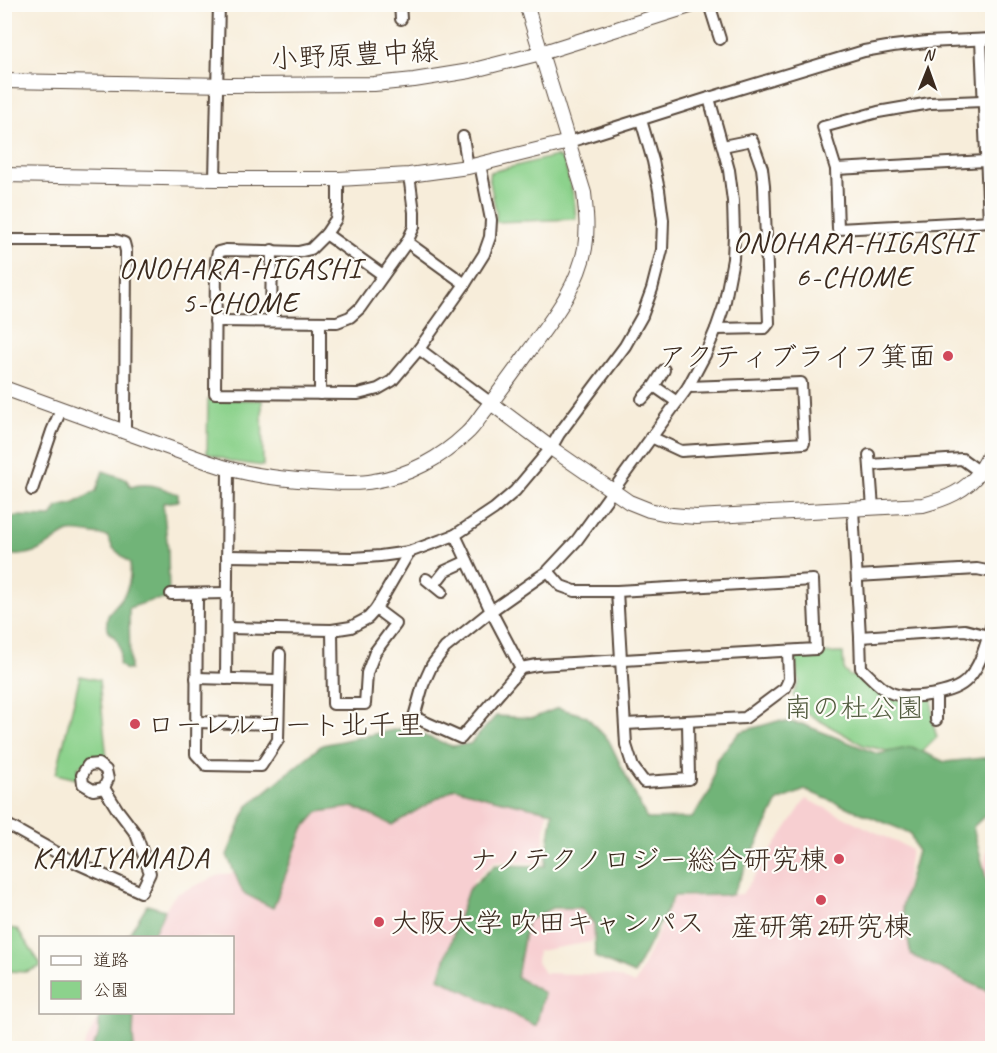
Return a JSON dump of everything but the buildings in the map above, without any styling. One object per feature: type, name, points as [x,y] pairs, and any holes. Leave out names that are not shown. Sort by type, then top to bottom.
[{"type":"street","points":[[216,179],[219,4]]},
{"type":"street","points":[[400,4],[401,19]]},
{"type":"street","points":[[4,388],[228,469],[255,475],[298,481],[374,482],[411,471],[442,453],[467,434],[550,322],[568,293],[579,269],[585,247],[587,219],[584,193],[526,4]]},
{"type":"street","name":"小野原豊中線","points":[[4,81],[374,84],[414,80],[470,71],[541,53],[696,4]]},
{"type":"street","points":[[709,4],[720,39]]},
{"type":"street","points":[[4,176],[338,179],[409,175],[474,166],[569,142],[864,51],[927,42],[993,39]]},
{"type":"street","points":[[981,40],[991,222],[838,229],[836,169],[823,127],[878,112],[930,103],[983,101]]},
{"type":"street","points":[[548,571],[561,586],[575,591],[617,591],[813,580],[816,649],[521,668],[460,738],[414,717],[432,664],[445,648],[491,611],[548,571],[577,540],[688,387],[705,355],[717,329],[729,282],[734,235],[729,170],[709,98]]},
{"type":"street","points":[[227,556],[353,558],[409,552],[455,535],[494,509],[515,491],[551,448],[625,346],[642,316],[652,289],[662,250],[663,220],[653,161],[641,120]]},
{"type":"street","points":[[338,179],[336,219],[326,234],[311,249],[297,252],[272,250],[218,252],[216,260],[215,393],[358,394],[378,389],[392,381],[419,349],[465,284],[484,254],[490,237],[491,220],[463,137]]},
{"type":"street","points":[[717,329],[765,328],[769,323],[762,168],[752,140],[723,147]]},
{"type":"street","points":[[836,169],[986,161]]},
{"type":"street","points":[[215,321],[337,322],[350,317],[360,308],[407,242],[414,227],[409,175]]},
{"type":"street","points":[[326,234],[383,275]]},
{"type":"street","points":[[4,240],[115,240],[124,243],[126,251],[125,432]]},
{"type":"street","points":[[407,242],[465,284]]},
{"type":"street","points":[[271,321],[272,250]]},
{"type":"street","points":[[320,322],[320,394]]},
{"type":"street","points":[[419,349],[551,448],[629,502],[649,510],[672,515],[696,517],[923,506],[946,499],[966,486],[980,472],[993,449]]},
{"type":"street","points":[[642,399],[664,370]]},
{"type":"street","points":[[651,437],[681,451],[804,443],[801,383],[688,387]]},
{"type":"street","points":[[654,386],[677,402]]},
{"type":"street","points":[[32,490],[61,410]]},
{"type":"street","points":[[873,508],[870,460],[962,459],[980,472]]},
{"type":"street","points":[[226,679],[228,469]]},
{"type":"street","points":[[853,509],[861,668],[887,692],[900,696],[936,695],[952,690],[968,680],[979,662],[993,624]]},
{"type":"street","points":[[455,535],[521,668]]},
{"type":"street","points":[[227,628],[332,630],[351,627],[368,618],[376,609],[409,552]]},
{"type":"street","points":[[434,585],[445,571],[467,561]]},
{"type":"street","points":[[856,576],[977,569],[993,572]]},
{"type":"street","points":[[617,591],[626,745],[633,767],[644,782],[690,779],[688,722]]},
{"type":"street","points":[[171,594],[226,593]]},
{"type":"street","points":[[196,594],[196,754],[206,765],[261,766],[278,740],[280,654]]},
{"type":"street","points":[[332,630],[333,704],[365,704],[367,673],[375,652],[396,624],[376,609]]},
{"type":"street","points":[[860,637],[965,630],[988,636]]},
{"type":"street","points":[[625,724],[746,718],[785,688],[789,679],[788,652]]},
{"type":"street","points":[[196,678],[278,680]]},
{"type":"street","points":[[936,695],[936,720]]},
{"type":"street","points":[[196,722],[278,723]]},
{"type":"street","points":[[4,823],[70,860],[141,892],[150,873],[140,844],[136,834],[104,788]]},
{"type":"shaded area","name":"大阪大学 吹田キャンパス","points":[[490,789],[548,807],[541,863],[495,861],[472,882],[525,897],[531,911],[548,912],[585,905],[602,925],[591,942],[538,951],[537,962],[544,973],[613,975],[635,984],[674,898],[742,894],[806,799],[911,849],[905,895],[992,957],[992,1048],[83,1048],[100,1014],[234,1014],[234,936],[146,936],[176,894],[222,874],[273,871],[302,805],[442,790]]},
{"type":"shaded area","points":[[992,821],[992,909],[984,868]]},
{"type":"green space","points":[[556,156],[564,161],[574,198],[576,219],[496,222],[489,176],[491,172]]},
{"type":"green space","points":[[208,399],[262,400],[263,466],[233,462],[207,453]]},
{"type":"green space","points":[[103,471],[126,479],[131,487],[149,485],[178,494],[178,501],[163,503],[168,550],[169,599],[153,600],[129,608],[130,670],[124,669],[119,664],[119,645],[108,632],[107,620],[108,615],[128,587],[130,563],[113,548],[107,536],[69,532],[31,553],[14,555],[5,552],[4,519],[17,516],[51,517],[57,507],[75,503],[96,491]]},
{"type":"green space","name":"南の杜公園","points":[[843,653],[844,671],[850,676],[863,676],[886,696],[932,698],[933,724],[937,737],[919,755],[891,752],[863,745],[806,713],[793,695],[799,682],[795,660],[800,654]]},
{"type":"green space","points":[[80,676],[99,680],[107,760],[94,758],[88,760],[78,768],[77,779],[56,774]]},
{"type":"green space","points":[[558,708],[586,716],[609,741],[647,819],[692,818],[711,790],[716,760],[740,732],[778,721],[802,724],[878,754],[912,747],[945,762],[992,757],[992,809],[973,827],[992,901],[992,993],[911,955],[902,907],[917,851],[910,833],[805,790],[778,801],[732,895],[674,896],[634,974],[595,957],[594,924],[581,908],[552,908],[527,921],[517,977],[544,993],[536,1026],[439,978],[468,890],[495,865],[545,866],[553,812],[455,788],[392,825],[354,807],[318,812],[303,829],[273,908],[243,893],[227,855],[248,806],[322,745],[403,728],[452,746],[470,744],[496,716],[533,718]]},
{"type":"green space","points":[[147,905],[165,910],[152,936],[128,936]]},
{"type":"green space","points":[[5,928],[17,929],[39,962],[39,967],[26,972],[9,971]]},
{"type":"green space","points":[[99,1014],[134,1014],[134,1048],[92,1048],[99,1035]]},
{"type":"place","name":"アクティブライフ箕面","points":[[948,356]]},
{"type":"place","name":"ローレルコート北千里","points":[[135,724]]},
{"type":"place","name":"ナノテクノロジー総合研究棟","points":[[839,859]]},
{"type":"place","name":"産研第2研究棟","points":[[821,900]]},
{"type":"place","name":"大阪大学 吹田キャンパス","points":[[379,922]]},
{"type":"district","name":"ONOHARA-HIGASHI 6-CHOME","points":[[854,259]]},
{"type":"district","name":"ONOHARA-HIGASHI 5-CHOME","points":[[240,285]]},
{"type":"district","name":"KAMIYAMADA","points":[[121,857]]}]
